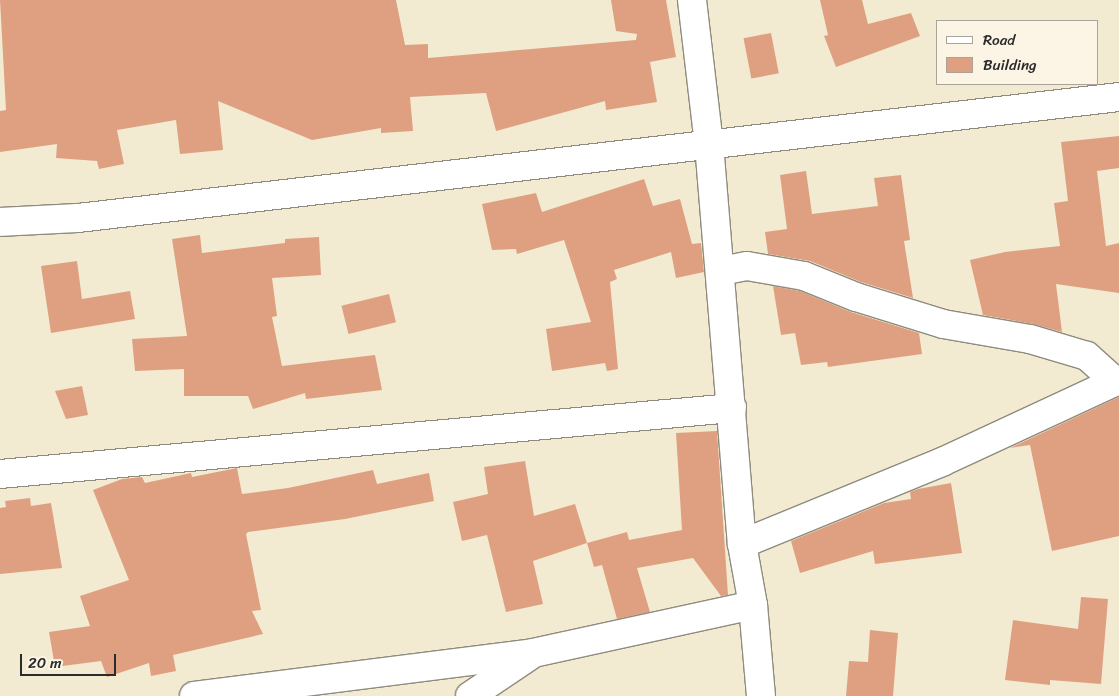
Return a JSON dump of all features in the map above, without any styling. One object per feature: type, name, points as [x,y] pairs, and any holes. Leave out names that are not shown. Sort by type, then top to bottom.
[{"type":"street","points":[[692,0],[709,144],[721,271],[742,544],[753,605],[761,696]]},
{"type":"street","points":[[0,222],[78,218],[1119,97]]},
{"type":"street","points":[[721,271],[748,266],[804,276],[856,297],[943,324],[1030,339],[1087,356],[1117,381],[942,462],[742,544]]},
{"type":"street","points":[[0,474],[732,408]]},
{"type":"street","points":[[194,696],[533,653],[753,605]]},
{"type":"street","points":[[470,696],[533,653]]},
{"type":"building","points":[[0,0],[396,0],[405,45],[428,44],[428,58],[636,40],[637,34],[616,31],[611,0],[666,0],[676,57],[650,62],[657,102],[606,110],[605,101],[496,131],[486,93],[410,97],[413,131],[381,133],[381,128],[312,140],[218,101],[223,150],[180,154],[176,120],[117,130],[124,164],[99,169],[97,161],[56,158],[57,144],[0,152],[0,111],[6,110]]},
{"type":"building","points":[[820,0],[862,0],[868,24],[911,13],[920,36],[836,67],[824,36],[828,35]]},
{"type":"building","points":[[771,33],[779,73],[751,79],[744,38]]},
{"type":"building","points":[[1119,136],[1119,168],[1097,171],[1106,246],[1119,243],[1119,293],[1056,284],[1062,332],[1033,324],[983,315],[970,260],[1005,252],[1060,246],[1054,203],[1068,201],[1061,142]]},
{"type":"building","points":[[806,171],[812,214],[878,206],[874,178],[901,175],[910,240],[904,241],[913,298],[861,282],[810,261],[768,254],[765,232],[787,229],[780,175]]},
{"type":"building","points":[[644,179],[653,206],[680,199],[692,244],[701,243],[704,272],[676,278],[671,252],[614,270],[617,279],[610,282],[618,369],[607,371],[605,363],[552,371],[546,329],[591,322],[564,240],[517,254],[516,249],[492,250],[482,204],[536,193],[542,212]]},
{"type":"building","points":[[200,235],[202,253],[285,243],[285,239],[319,237],[321,275],[272,278],[277,316],[272,317],[282,366],[375,355],[382,390],[306,399],[305,393],[253,409],[248,396],[184,396],[184,369],[135,371],[132,339],[187,336],[172,239]]},
{"type":"building","points":[[77,261],[82,299],[130,291],[135,319],[51,333],[41,266]]},
{"type":"building","points":[[773,286],[800,291],[851,312],[919,333],[922,354],[828,367],[827,362],[801,365],[795,333],[781,335]]},
{"type":"building","points":[[389,294],[396,322],[348,334],[341,306]]},
{"type":"building","points":[[82,386],[88,415],[66,419],[55,391]]},
{"type":"building","points":[[1119,397],[1119,536],[1052,551],[1030,445],[1010,448]]},
{"type":"building","points":[[717,431],[728,595],[721,596],[693,558],[637,568],[650,612],[617,619],[602,565],[594,567],[587,543],[627,532],[629,540],[682,530],[676,433]]},
{"type":"building","points":[[525,461],[534,516],[575,504],[587,543],[533,561],[543,604],[506,612],[487,535],[462,541],[453,502],[488,494],[484,467]]},
{"type":"building","points":[[237,468],[242,494],[288,488],[373,470],[377,484],[429,473],[434,501],[345,519],[248,532],[246,534],[261,610],[252,611],[263,634],[173,655],[176,671],[151,676],[149,663],[107,677],[101,661],[55,667],[49,632],[90,626],[80,596],[129,580],[93,490],[122,479],[142,477],[145,483],[191,473],[192,477]]},
{"type":"building","points":[[951,483],[962,553],[875,564],[873,551],[800,573],[791,541],[884,503],[911,499],[910,492],[918,489]]},
{"type":"building","points":[[30,498],[31,506],[51,503],[62,568],[0,574],[0,508],[6,507],[5,501]]},
{"type":"building","points":[[1081,597],[1108,599],[1101,684],[1050,680],[1050,685],[1005,680],[1013,620],[1078,629]]},
{"type":"building","points":[[870,630],[898,633],[893,696],[846,696],[849,661],[868,662]]}]
